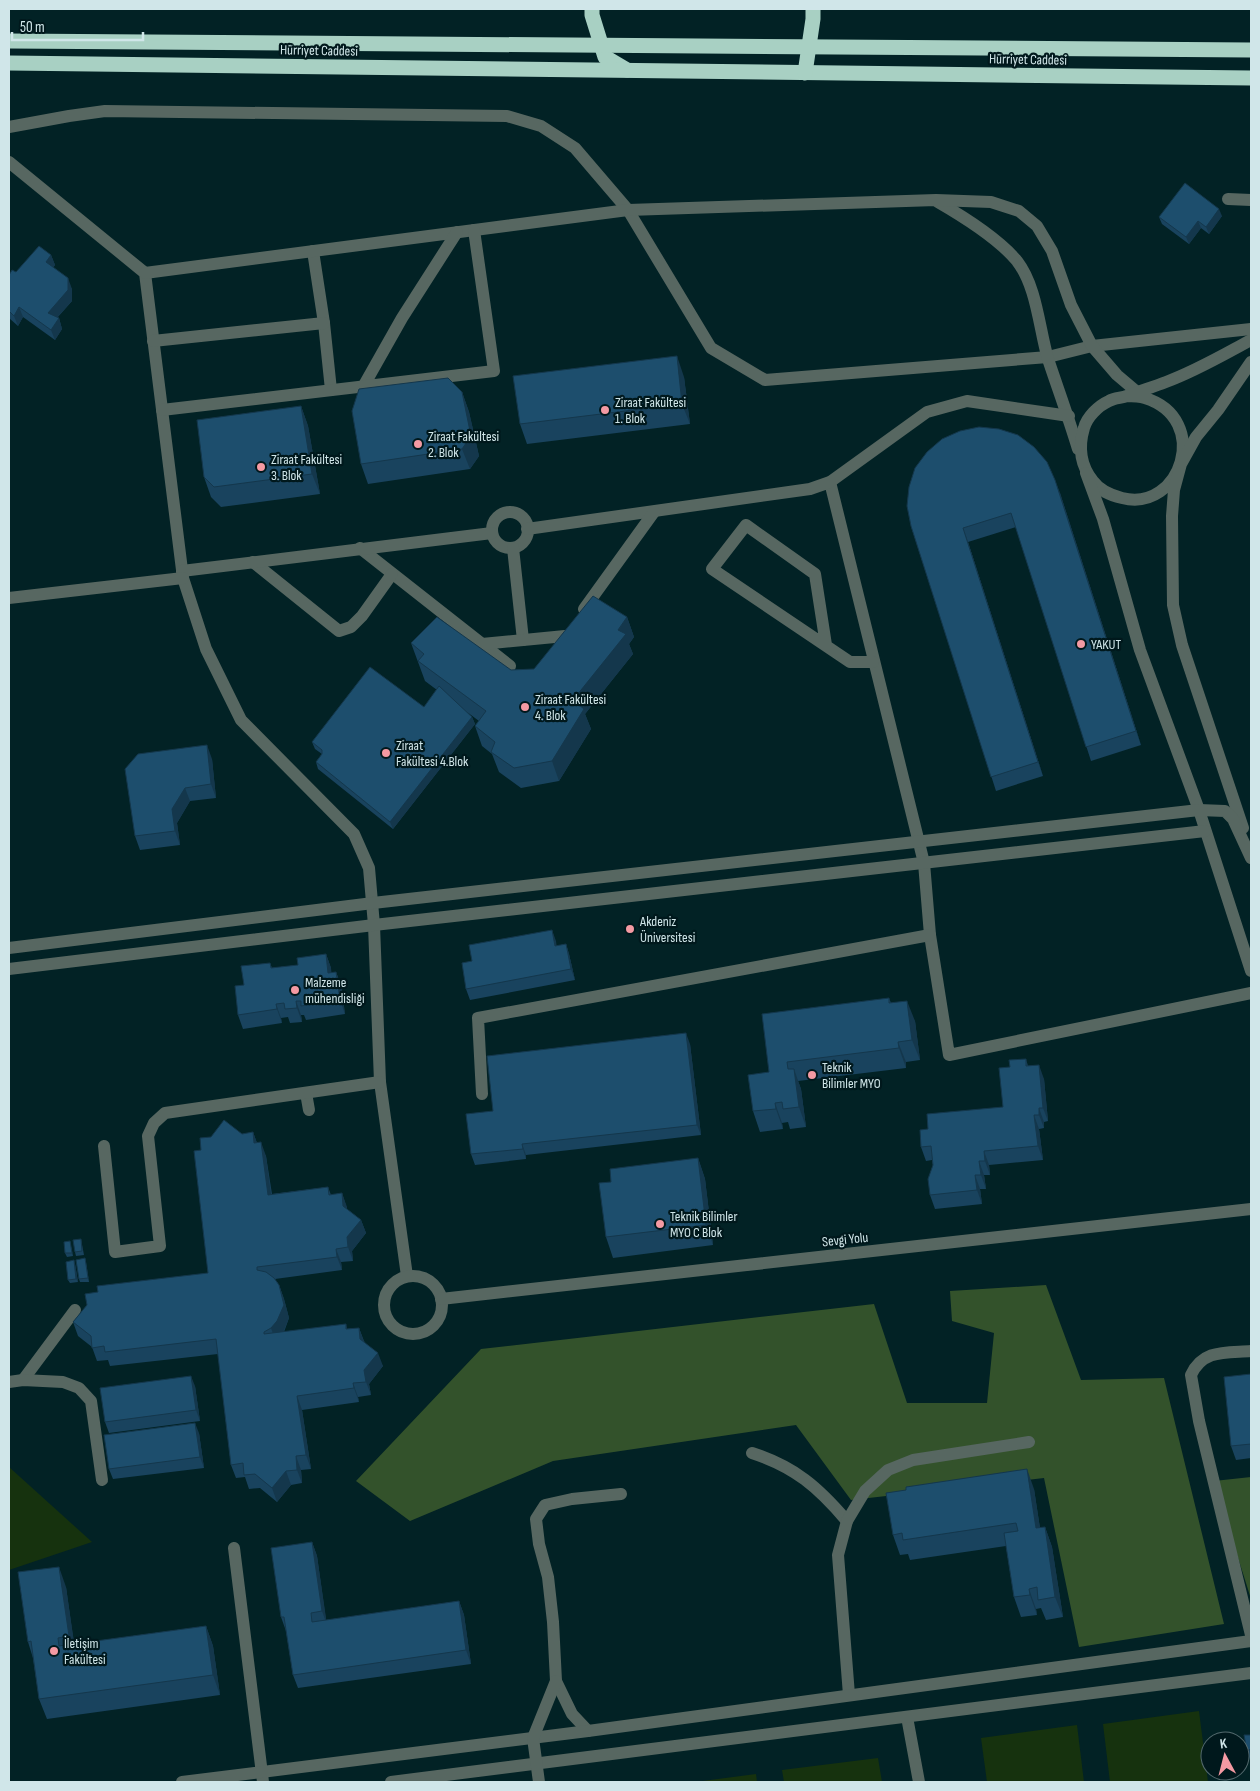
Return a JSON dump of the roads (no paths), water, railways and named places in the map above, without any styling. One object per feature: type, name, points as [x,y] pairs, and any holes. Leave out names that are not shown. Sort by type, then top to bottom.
[{"type":"highway","points":[[592,9],[592,15],[605,57],[628,71]]},
{"type":"highway","points":[[805,73],[813,9]]},
{"type":"highway","points":[[9,41],[1251,50]]},
{"type":"highway","name":"Hürriyet Caddesi","points":[[9,63],[1251,78]]},
{"type":"street","points":[[9,127],[105,111],[508,116],[540,126],[575,148],[628,210],[711,348],[765,380],[1048,357],[1092,346],[1251,329]]},
{"type":"street","points":[[9,162],[145,273],[182,575],[206,649],[242,720],[354,834],[368,868],[374,924],[380,1082],[407,1276]]},
{"type":"street","points":[[1228,199],[1251,200]]},
{"type":"street","points":[[936,200],[967,219],[991,237],[1017,262],[1032,292],[1048,357],[1102,519],[1140,650],[1199,810],[1251,971]]},
{"type":"street","points":[[145,273],[628,210],[936,200],[991,202],[1019,211],[1037,226],[1052,252],[1071,305],[1092,346],[1136,395],[1159,404],[1172,415],[1181,430],[1184,447],[1174,490],[1172,516],[1173,605],[1182,645],[1251,851]]},
{"type":"street","points":[[162,410],[494,371],[474,230]]},
{"type":"street","points":[[363,387],[402,318],[458,232]]},
{"type":"street","points":[[313,251],[324,323],[331,390]]},
{"type":"street","points":[[153,341],[324,323]]},
{"type":"street","points":[[1080,457],[1080,440],[1085,424],[1095,410],[1109,400],[1136,395],[1196,370],[1251,340]]},
{"type":"street","points":[[1086,473],[1097,486],[1111,495],[1128,500],[1144,498],[1160,491],[1173,480],[1196,437],[1218,410],[1251,362]]},
{"type":"street","points":[[528,529],[810,489],[830,482],[927,412],[967,401],[1068,416]]},
{"type":"street","points":[[830,482],[924,863],[930,935],[949,1055],[1251,993]]},
{"type":"street","points":[[557,647],[654,512]]},
{"type":"street","points":[[509,513],[522,517],[528,529],[526,537],[513,548],[503,547],[497,543],[492,533],[493,524],[497,518],[502,514],[509,513]]},
{"type":"street","points":[[826,645],[815,574],[746,524],[712,569],[850,662],[874,662]]},
{"type":"street","points":[[9,598],[182,575],[253,562],[492,533]]},
{"type":"street","points":[[360,548],[510,666]]},
{"type":"street","points":[[513,548],[523,640]]},
{"type":"street","points":[[253,562],[339,631],[351,627],[362,616],[392,574]]},
{"type":"street","points":[[482,644],[523,640],[571,628]]},
{"type":"street","points":[[9,948],[372,903],[1199,810],[1225,811],[1233,819],[1251,858]]},
{"type":"street","points":[[9,969],[374,924],[1206,831]]},
{"type":"street","points":[[482,1094],[478,1018],[930,935]]},
{"type":"street","points":[[104,1146],[114,1252],[160,1246],[148,1136],[154,1123],[166,1113],[380,1082]]},
{"type":"street","points":[[306,1093],[308,1110]]},
{"type":"street","name":"Sevgi Yolu","points":[[441,1300],[1251,1209]]},
{"type":"street","points":[[407,1276],[419,1276],[429,1281],[437,1289],[441,1300],[441,1311],[437,1321],[428,1329],[418,1334],[406,1334],[396,1329],[388,1321],[384,1310],[384,1299],[388,1288],[397,1280],[407,1276]]},
{"type":"street","points":[[23,1380],[75,1310]]},
{"type":"street","points":[[1251,1351],[1212,1355],[1199,1362],[1191,1375],[1198,1420],[1251,1636]]},
{"type":"street","points":[[9,1382],[23,1380],[62,1382],[78,1388],[91,1401],[102,1480]]},
{"type":"street","points":[[849,1696],[838,1554],[847,1521],[855,1505],[871,1484],[888,1470],[900,1464],[913,1460],[1030,1442]]},
{"type":"street","points":[[752,1453],[783,1465],[797,1473],[826,1497],[847,1521]]},
{"type":"street","points":[[588,1731],[572,1714],[556,1681],[553,1622],[548,1577],[539,1544],[536,1519],[545,1505],[572,1499],[621,1494]]},
{"type":"street","points":[[234,1548],[263,1777]]},
{"type":"street","points":[[182,1782],[263,1777],[1251,1640]]},
{"type":"street","points":[[390,1782],[1251,1672]]},
{"type":"street","points":[[539,1782],[534,1738],[556,1681]]},
{"type":"street","points":[[907,1717],[919,1782]]},
{"type":"place","name":"Ziraat Fakültesi 1. Blok","points":[[605,410]]},
{"type":"place","name":"Ziraat Fakültesi 2. Blok","points":[[418,444]]},
{"type":"place","name":"Ziraat Fakültesi 3. Blok","points":[[261,467]]},
{"type":"place","name":"YAKUT","points":[[1081,644]]},
{"type":"place","name":"Ziraat Fakültesi 4. Blok","points":[[525,707]]},
{"type":"place","name":"Ziraat Fakültesi 4.Blok","points":[[386,753]]},
{"type":"place","name":"Akdeniz Üniversitesi","points":[[630,929]]},
{"type":"place","name":"Malzeme mühendisliği","points":[[295,990]]},
{"type":"place","name":"Teknik Bilimler MYO","points":[[812,1075]]},
{"type":"place","name":"Teknik Bilimler MYO C Blok","points":[[660,1224]]},
{"type":"place","name":"İletişim Fakültesi","points":[[54,1651]]}]
